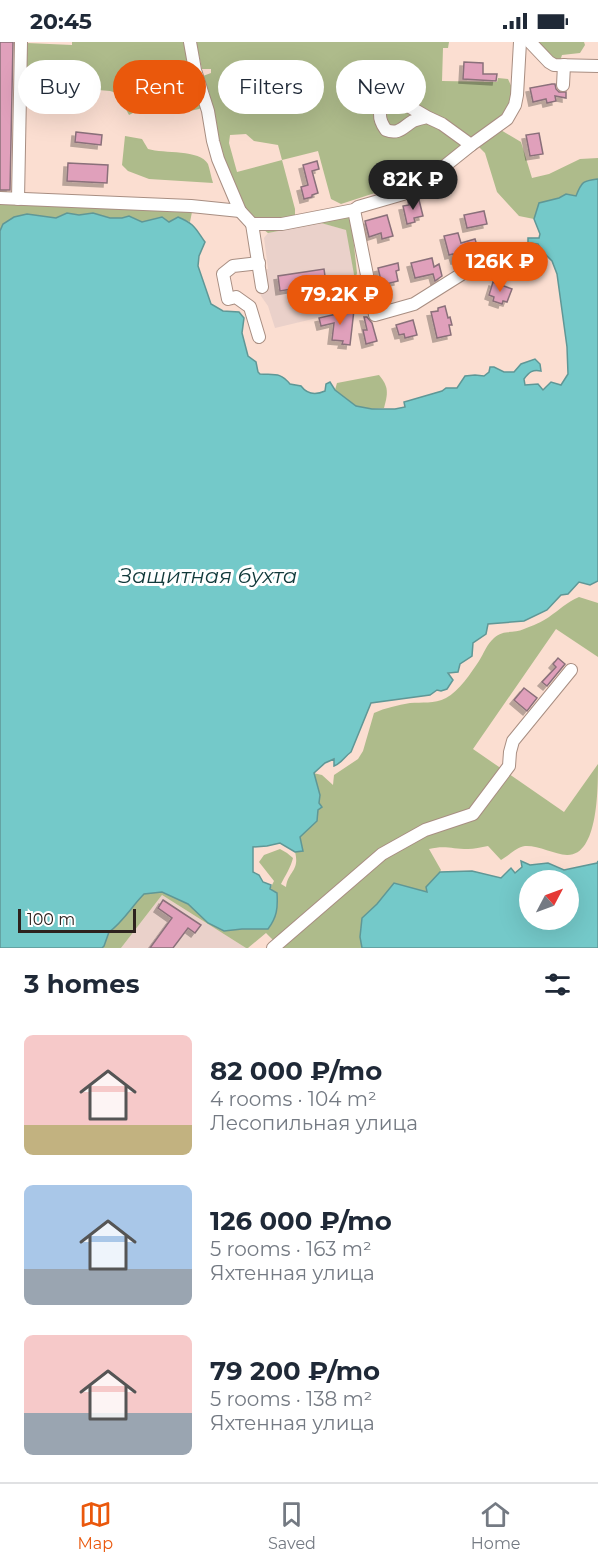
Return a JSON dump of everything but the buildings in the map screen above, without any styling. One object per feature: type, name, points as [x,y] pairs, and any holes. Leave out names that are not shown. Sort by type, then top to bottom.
[{"type":"street","points":[[18,198],[21,42]]},
{"type":"street","points":[[190,42],[205,113],[218,159],[240,211],[252,224],[262,287]]},
{"type":"street","points":[[252,224],[282,224],[354,210],[403,194],[421,185],[507,119],[515,105],[517,95],[520,42]]},
{"type":"street","points":[[530,42],[554,65],[598,66]]},
{"type":"street","points":[[563,85],[564,66]]},
{"type":"street","points":[[428,117],[471,145]]},
{"type":"street","points":[[0,198],[191,206],[240,211]]},
{"type":"street","points":[[354,210],[375,315],[414,304],[500,250]]},
{"type":"street","points":[[259,263],[233,266],[223,274],[228,298],[236,297],[249,308],[260,337]]},
{"type":"street","points":[[273,948],[382,854],[425,830],[473,814],[509,766],[513,741],[571,670]]},
{"type":"shaded area","points":[[321,223],[347,230],[355,280],[342,312],[275,328],[268,306],[261,296],[254,270],[268,269],[264,238],[268,233]]},
{"type":"shaded area","points":[[162,895],[246,948],[121,948]]},
{"type":"green space","points":[[72,42],[184,42],[190,60],[113,60],[113,92],[101,90],[101,60],[27,60],[27,43],[72,45]]},
{"type":"green space","points":[[196,42],[449,42],[448,48],[443,48],[442,81],[497,82],[498,78],[508,79],[513,90],[506,115],[415,180],[341,204],[331,199],[318,151],[282,160],[295,217],[272,221],[256,220],[244,209],[225,169],[206,84],[206,75],[211,73],[211,69],[206,69],[206,60],[200,60]],"holes":[[[246,134],[254,141],[278,145],[282,160],[237,172],[229,143],[230,135]]]},
{"type":"green space","points":[[537,42],[584,42],[585,45],[580,53],[562,55],[560,61],[553,59]]},
{"type":"green space","points":[[499,129],[521,142],[532,178],[549,174],[580,159],[598,158],[598,179],[584,183],[577,196],[566,194],[539,203],[534,219],[519,216],[497,192],[485,153],[476,144]]},
{"type":"green space","points":[[125,136],[142,139],[148,149],[190,154],[204,159],[208,164],[213,183],[149,179],[128,171],[122,165]]},
{"type":"green space","points":[[0,201],[192,212],[190,222],[178,217],[169,222],[162,217],[142,222],[129,216],[110,218],[93,213],[79,215],[67,213],[56,218],[36,215],[3,224],[0,231]]},
{"type":"green space","points":[[351,217],[357,273],[355,280],[346,230],[321,223],[268,233],[264,230]]},
{"type":"green space","points":[[379,375],[387,390],[384,408],[372,409],[356,406],[335,390],[337,383]]},
{"type":"green space","points":[[579,597],[598,603],[598,657],[556,629],[473,749],[564,812],[598,764],[594,820],[585,845],[577,852],[567,855],[525,846],[501,860],[488,846],[470,849],[444,847],[429,849],[441,870],[428,892],[377,904],[362,918],[360,937],[362,948],[281,948],[266,933],[246,948],[162,895],[121,948],[102,948],[109,932],[144,893],[162,892],[188,904],[224,931],[268,929],[276,912],[277,893],[270,889],[274,881],[259,862],[264,855],[280,849],[293,858],[281,884],[286,887],[295,867],[295,852],[303,851],[300,837],[318,810],[320,795],[313,773],[322,775],[333,785],[334,775],[358,759],[363,751],[374,713],[410,703],[432,702],[446,698],[456,691],[497,635],[537,624]]},
{"type":"water","name":"Защитная бухта","points":[[598,179],[598,581],[590,585],[579,582],[568,594],[561,595],[547,610],[524,621],[488,624],[486,634],[473,643],[472,656],[460,664],[458,672],[448,673],[453,680],[447,689],[437,690],[430,695],[371,703],[351,752],[337,765],[334,766],[334,759],[325,763],[314,773],[320,795],[319,803],[322,807],[318,810],[317,821],[300,837],[303,851],[295,852],[280,843],[253,847],[253,872],[259,875],[263,882],[271,885],[270,889],[277,893],[276,912],[268,929],[224,931],[208,923],[188,904],[162,892],[144,894],[119,924],[109,932],[102,948],[0,948],[0,231],[3,224],[14,217],[27,214],[56,218],[67,213],[79,215],[93,213],[110,218],[129,216],[142,222],[162,217],[169,222],[178,217],[194,227],[205,242],[199,256],[198,266],[211,304],[223,311],[239,312],[244,318],[242,333],[248,356],[256,362],[260,374],[280,376],[290,384],[301,386],[312,393],[325,391],[326,384],[330,382],[335,390],[356,406],[395,409],[405,407],[404,402],[446,388],[457,388],[465,376],[484,376],[489,372],[490,367],[504,372],[514,372],[521,364],[535,359],[540,364],[541,371],[536,370],[529,373],[524,379],[525,385],[538,384],[543,390],[551,382],[561,385],[568,374],[567,347],[557,274],[552,261],[538,244],[528,243],[528,238],[539,238],[540,234],[534,219],[539,203],[566,194],[576,196],[584,183]]},
{"type":"water","points":[[521,861],[530,865],[548,863],[564,870],[598,861],[598,948],[362,948],[360,937],[362,918],[394,883],[427,892],[426,887],[440,872],[472,871],[501,878],[511,868],[515,873],[522,867]]}]
